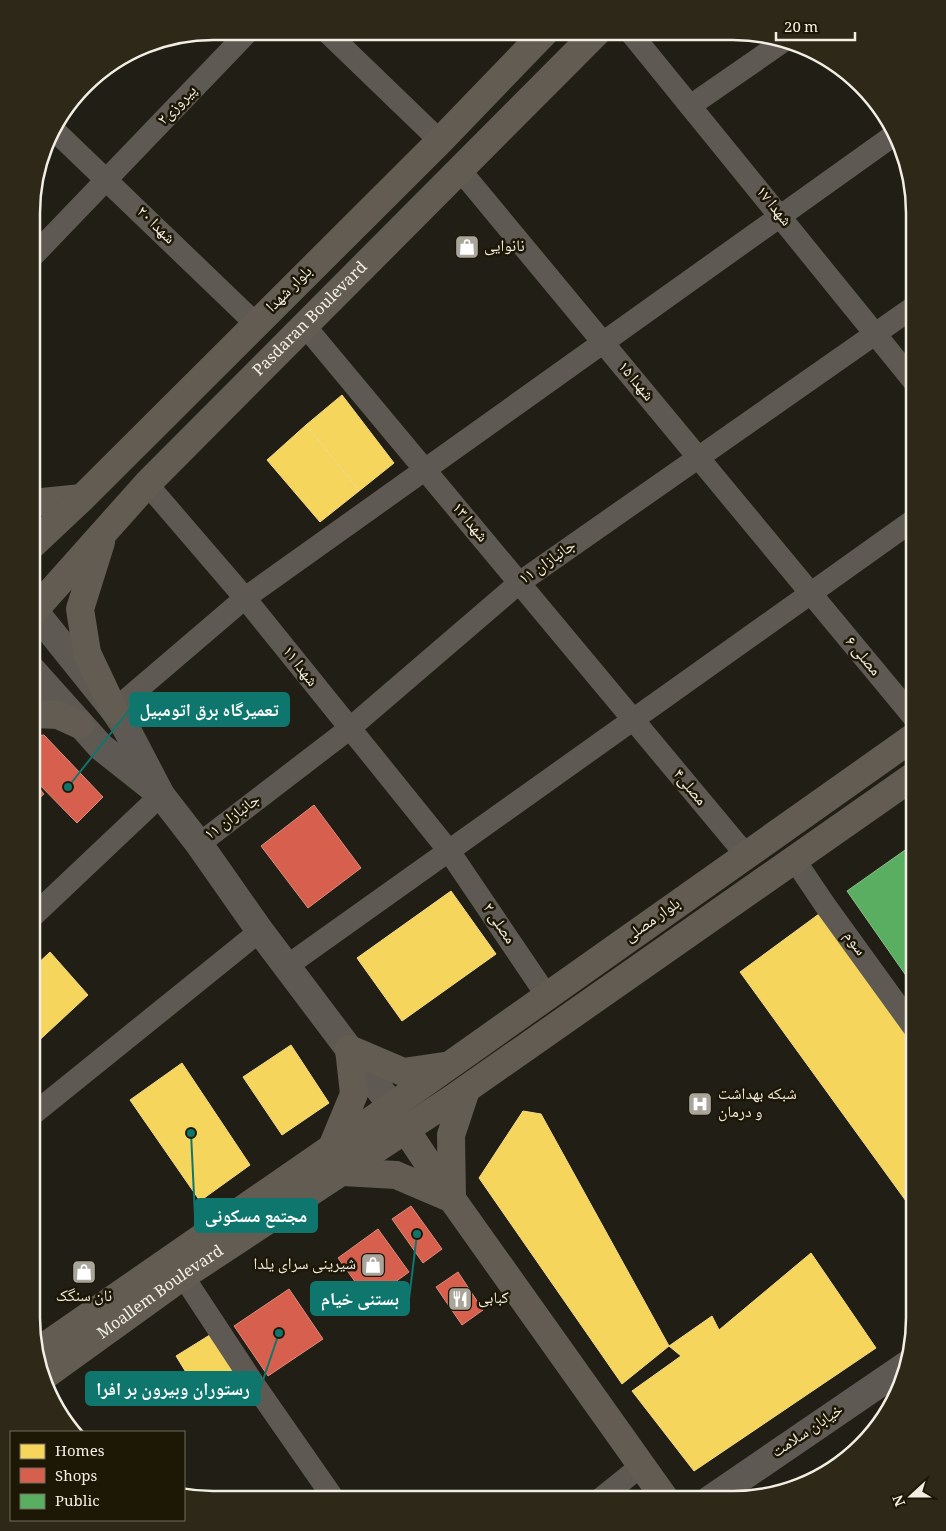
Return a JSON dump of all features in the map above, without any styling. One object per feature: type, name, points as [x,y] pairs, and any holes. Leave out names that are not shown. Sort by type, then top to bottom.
[{"type":"main road","name":"بلوار شهدا","points":[[40,537],[82,498],[440,141],[536,40]]},
{"type":"main road","name":"Pasdaran Boulevard","points":[[40,602],[147,484],[589,40]]},
{"type":"main road","points":[[40,502],[82,498]]},
{"type":"main road","points":[[105,531],[80,609],[87,653],[114,710]]},
{"type":"main road","points":[[40,714],[58,714],[80,726]]},
{"type":"main road","name":"بلوار مصلی","points":[[392,1106],[906,742]]},
{"type":"main road","name":"بلوار مصلی","points":[[406,1130],[466,1090],[906,781]]},
{"type":"main road","points":[[332,1147],[354,1094],[349,1049],[403,1072],[448,1066]]},
{"type":"main road","points":[[452,1199],[451,1135],[466,1090]]},
{"type":"main road","name":"Moallem Boulevard","points":[[42,1348],[392,1106]]},
{"type":"main road","points":[[406,1130],[452,1199],[659,1491]]},
{"type":"main road","name":"Moallem Boulevard","points":[[49,1373],[182,1276],[406,1130]]},
{"type":"main road","points":[[342,1172],[396,1175],[452,1199]]},
{"type":"street","name":"پیروزی۲","points":[[40,249],[240,40]]},
{"type":"street","points":[[336,40],[440,141]]},
{"type":"street","name":"شهدا ۱۷","points":[[636,40],[906,371]]},
{"type":"street","points":[[690,106],[778,46]]},
{"type":"street","name":"شهدا ۲۰","points":[[59,135],[256,324]]},
{"type":"street","points":[[114,710],[245,598],[889,139]]},
{"type":"street","name":"شهدا ۱۵","points":[[460,170],[810,594]]},
{"type":"street","name":"جانبازان ۱۱","points":[[199,844],[349,729],[519,583],[906,312]]},
{"type":"street","name":"شهدا ۱۳","points":[[305,326],[632,720]]},
{"type":"street","name":"شهدا ۱۱","points":[[147,484],[245,598],[449,852]]},
{"type":"street","points":[[287,966],[906,525]]},
{"type":"street","name":"مصلی ۶","points":[[810,594],[906,708]]},
{"type":"street","points":[[40,619],[114,710],[126,728],[161,795],[199,844],[260,931],[392,1106],[406,1130]]},
{"type":"street","points":[[40,679],[100,748],[161,795]]},
{"type":"street","name":"مصلی۴","points":[[632,720],[746,855]]},
{"type":"street","points":[[40,909],[161,795]]},
{"type":"street","name":"مصلی ۲","points":[[449,852],[547,996]]},
{"type":"street","name":"سوم","points":[[794,859],[906,1017]]},
{"type":"street","points":[[40,1109],[260,931]]},
{"type":"street","points":[[182,1276],[328,1491]]},
{"type":"street","name":"خیابان سلامت","points":[[722,1491],[898,1371]]},
{"type":"street","points":[[610,1491],[641,1466]]},
{"type":"green space","points":[[843,1451],[819,1468],[812,1472]]},
{"type":"building: Homes","points":[[342,395],[394,463],[359,491],[306,425]]},
{"type":"building: Homes","points":[[306,425],[359,491],[320,522],[267,460]]},
{"type":"building: Homes","points":[[451,891],[496,954],[402,1021],[357,958]]},
{"type":"building: Homes","points":[[819,914],[906,1034],[906,1201],[740,972]]},
{"type":"building: Homes","points":[[50,952],[88,995],[40,1040],[40,961]]},
{"type":"building: Homes","points":[[291,1045],[329,1103],[282,1135],[243,1077]]},
{"type":"building: Homes","points":[[182,1063],[250,1165],[200,1201],[130,1100]]},
{"type":"building: Homes","points":[[523,1111],[541,1114],[669,1346],[622,1384],[479,1178]]},
{"type":"building: Homes","points":[[811,1253],[876,1348],[694,1471],[632,1391],[681,1356],[669,1346],[712,1316],[719,1330]]},
{"type":"building: Homes","points":[[213,1333],[240,1377],[203,1400],[176,1356]]},
{"type":"building: Shops","points":[[40,735],[44,735],[103,797],[77,823],[40,785]]},
{"type":"building: Shops","points":[[40,789],[44,794],[40,798]]},
{"type":"building: Shops","points":[[314,805],[361,868],[308,908],[261,846]]},
{"type":"building: Shops","points":[[411,1206],[442,1249],[423,1263],[392,1219]]},
{"type":"building: Shops","name":"شیرینی سرای یلدا","points":[[378,1229],[409,1272],[369,1301],[338,1258]]},
{"type":"building: Shops","name":"کبابی","points":[[458,1272],[483,1310],[462,1325],[436,1287]]},
{"type":"building: Shops","points":[[289,1289],[323,1339],[268,1376],[234,1326]]},
{"type":"building: Public","points":[[906,849],[906,976],[847,891]]},
{"type":"place","name":"نانوایی","points":[[467,247]]},
{"type":"place","name":"تعمیرگاه برق اتومبیل","points":[[68,787]]},
{"type":"place","name":"شبکه بهداشت و درمان","points":[[700,1104]]},
{"type":"place","name":"مجتمع مسکونی","points":[[191,1133]]},
{"type":"place","name":"بستنی خیام","points":[[417,1234]]},
{"type":"place","name":"شیرینی سرای یلدا","points":[[373,1265]]},
{"type":"place","name":"نان سنگک","points":[[84,1272]]},
{"type":"place","name":"کبابی","points":[[460,1299]]},
{"type":"place","name":"رستوران وبیرون بر افرا","points":[[279,1333]]}]
